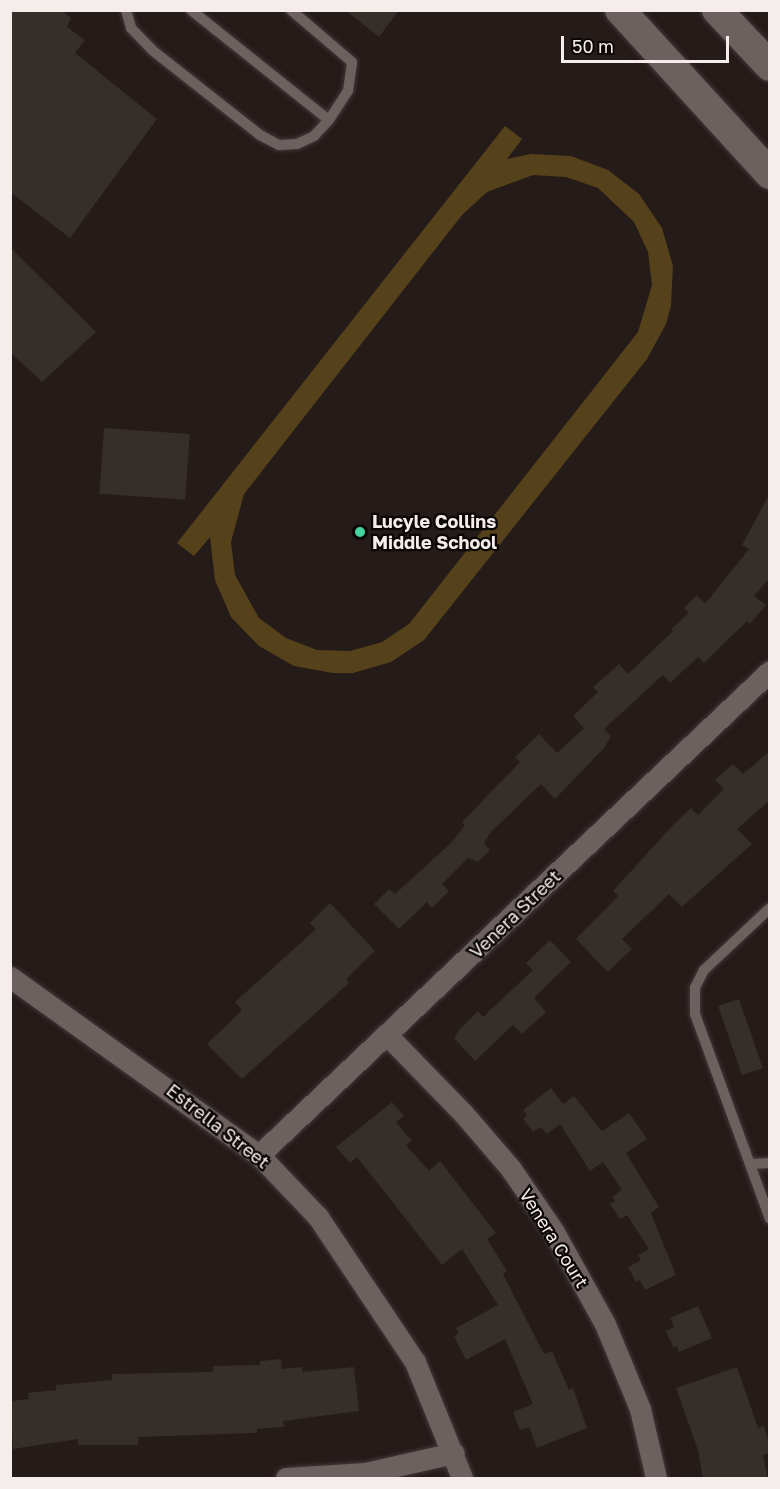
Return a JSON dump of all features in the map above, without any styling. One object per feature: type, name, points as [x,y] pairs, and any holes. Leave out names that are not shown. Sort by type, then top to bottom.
[{"type":"main road","points":[[717,10],[770,66]]},
{"type":"main road","points":[[635,16],[770,174]]},
{"type":"street","name":"Venera Street","points":[[259,1155],[388,1036],[770,671]]},
{"type":"street","name":"Estrella Street","points":[[10,977],[259,1155],[318,1216],[368,1288],[415,1362],[454,1453],[462,1479]]},
{"type":"street","name":"Venera Court","points":[[388,1036],[463,1113],[511,1169],[554,1232],[605,1324],[640,1409],[656,1479]]},
{"type":"street","points":[[286,1479],[365,1473],[454,1453]]},
{"type":"lane","points":[[126,10],[131,28],[152,50],[260,135],[279,144],[297,144],[314,136],[329,120],[348,91],[352,62],[291,10]]},
{"type":"lane","points":[[191,10],[329,120]]},
{"type":"lane","points":[[768,910],[704,970],[695,988],[695,1014],[770,1219]]},
{"type":"lane","points":[[750,1164],[770,1163]]},
{"type":"shaded area","points":[[505,126],[522,139],[507,159],[531,154],[571,156],[608,170],[639,194],[662,228],[673,266],[671,306],[666,324],[647,359],[424,640],[391,662],[353,673],[333,673],[294,666],[259,646],[231,617],[215,580],[210,537],[194,556],[177,543]],"holes":[[[533,175],[566,177],[598,188],[634,222],[648,252],[652,285],[638,332],[409,624],[382,642],[350,651],[317,650],[286,638],[259,618],[235,575],[231,542],[244,494],[462,215],[487,192]]]},
{"type":"building","points":[[10,10],[62,10],[71,18],[67,27],[85,40],[75,53],[157,119],[70,238],[10,192]]},
{"type":"building","points":[[345,10],[399,10],[379,37]]},
{"type":"building","points":[[10,247],[96,332],[42,382],[10,352]]},
{"type":"building","points":[[104,428],[190,434],[185,500],[99,494]]},
{"type":"building","points":[[770,493],[770,577],[754,596],[766,605],[750,624],[747,621],[704,663],[698,657],[670,683],[663,675],[604,729],[611,736],[605,747],[555,799],[541,784],[490,833],[484,843],[490,850],[478,862],[468,858],[442,884],[449,891],[432,908],[427,902],[399,929],[374,904],[389,889],[395,894],[452,842],[465,825],[462,822],[520,762],[515,757],[539,734],[557,753],[584,728],[573,716],[598,692],[593,687],[619,664],[628,674],[689,613],[684,608],[697,595],[705,604],[749,549],[742,545]]},
{"type":"building","points":[[770,751],[770,800],[737,829],[752,844],[682,907],[669,894],[622,939],[632,949],[608,972],[576,939],[618,896],[613,891],[673,825],[691,808],[698,815],[724,789],[715,780],[733,764],[743,774]]},
{"type":"building","points":[[330,903],[375,951],[346,979],[349,983],[242,1079],[207,1044],[242,1010],[235,1002],[316,929],[310,923]]},
{"type":"building","points":[[550,940],[571,962],[534,998],[546,1012],[522,1034],[513,1025],[475,1061],[454,1038],[478,1011],[483,1017],[533,970],[526,963]]},
{"type":"building","points":[[739,999],[763,1068],[742,1075],[718,1006]]},
{"type":"building","points":[[551,1088],[563,1104],[574,1096],[602,1131],[629,1113],[647,1139],[626,1153],[659,1207],[651,1213],[676,1275],[645,1290],[640,1280],[636,1282],[628,1267],[641,1260],[638,1255],[649,1249],[627,1215],[620,1219],[610,1204],[615,1201],[612,1197],[622,1190],[603,1162],[590,1171],[560,1124],[547,1134],[541,1127],[533,1132],[523,1119],[527,1115],[523,1110]]},
{"type":"building","points":[[392,1102],[404,1116],[396,1122],[412,1141],[406,1145],[429,1171],[440,1161],[496,1233],[487,1239],[507,1271],[503,1274],[544,1354],[552,1351],[569,1390],[573,1388],[587,1428],[537,1448],[529,1427],[520,1430],[513,1412],[533,1404],[505,1339],[466,1360],[454,1336],[459,1333],[456,1328],[498,1305],[462,1249],[442,1265],[357,1157],[350,1163],[336,1147]]},
{"type":"building","points":[[698,1306],[712,1338],[679,1352],[677,1346],[673,1347],[666,1331],[674,1327],[670,1318]]},
{"type":"building","points":[[281,1359],[282,1369],[302,1367],[303,1372],[354,1367],[359,1411],[283,1421],[284,1427],[257,1429],[257,1433],[138,1437],[138,1445],[78,1445],[78,1439],[13,1449],[10,1401],[29,1399],[28,1393],[56,1390],[56,1385],[112,1380],[112,1374],[213,1372],[213,1366],[260,1365],[260,1361]]},
{"type":"building","points":[[737,1367],[758,1428],[764,1426],[770,1447],[770,1453],[763,1455],[768,1479],[703,1479],[698,1450],[676,1388]]},
{"type":"place","name":"Lucyle Collins Middle School","points":[[360,532]]}]
